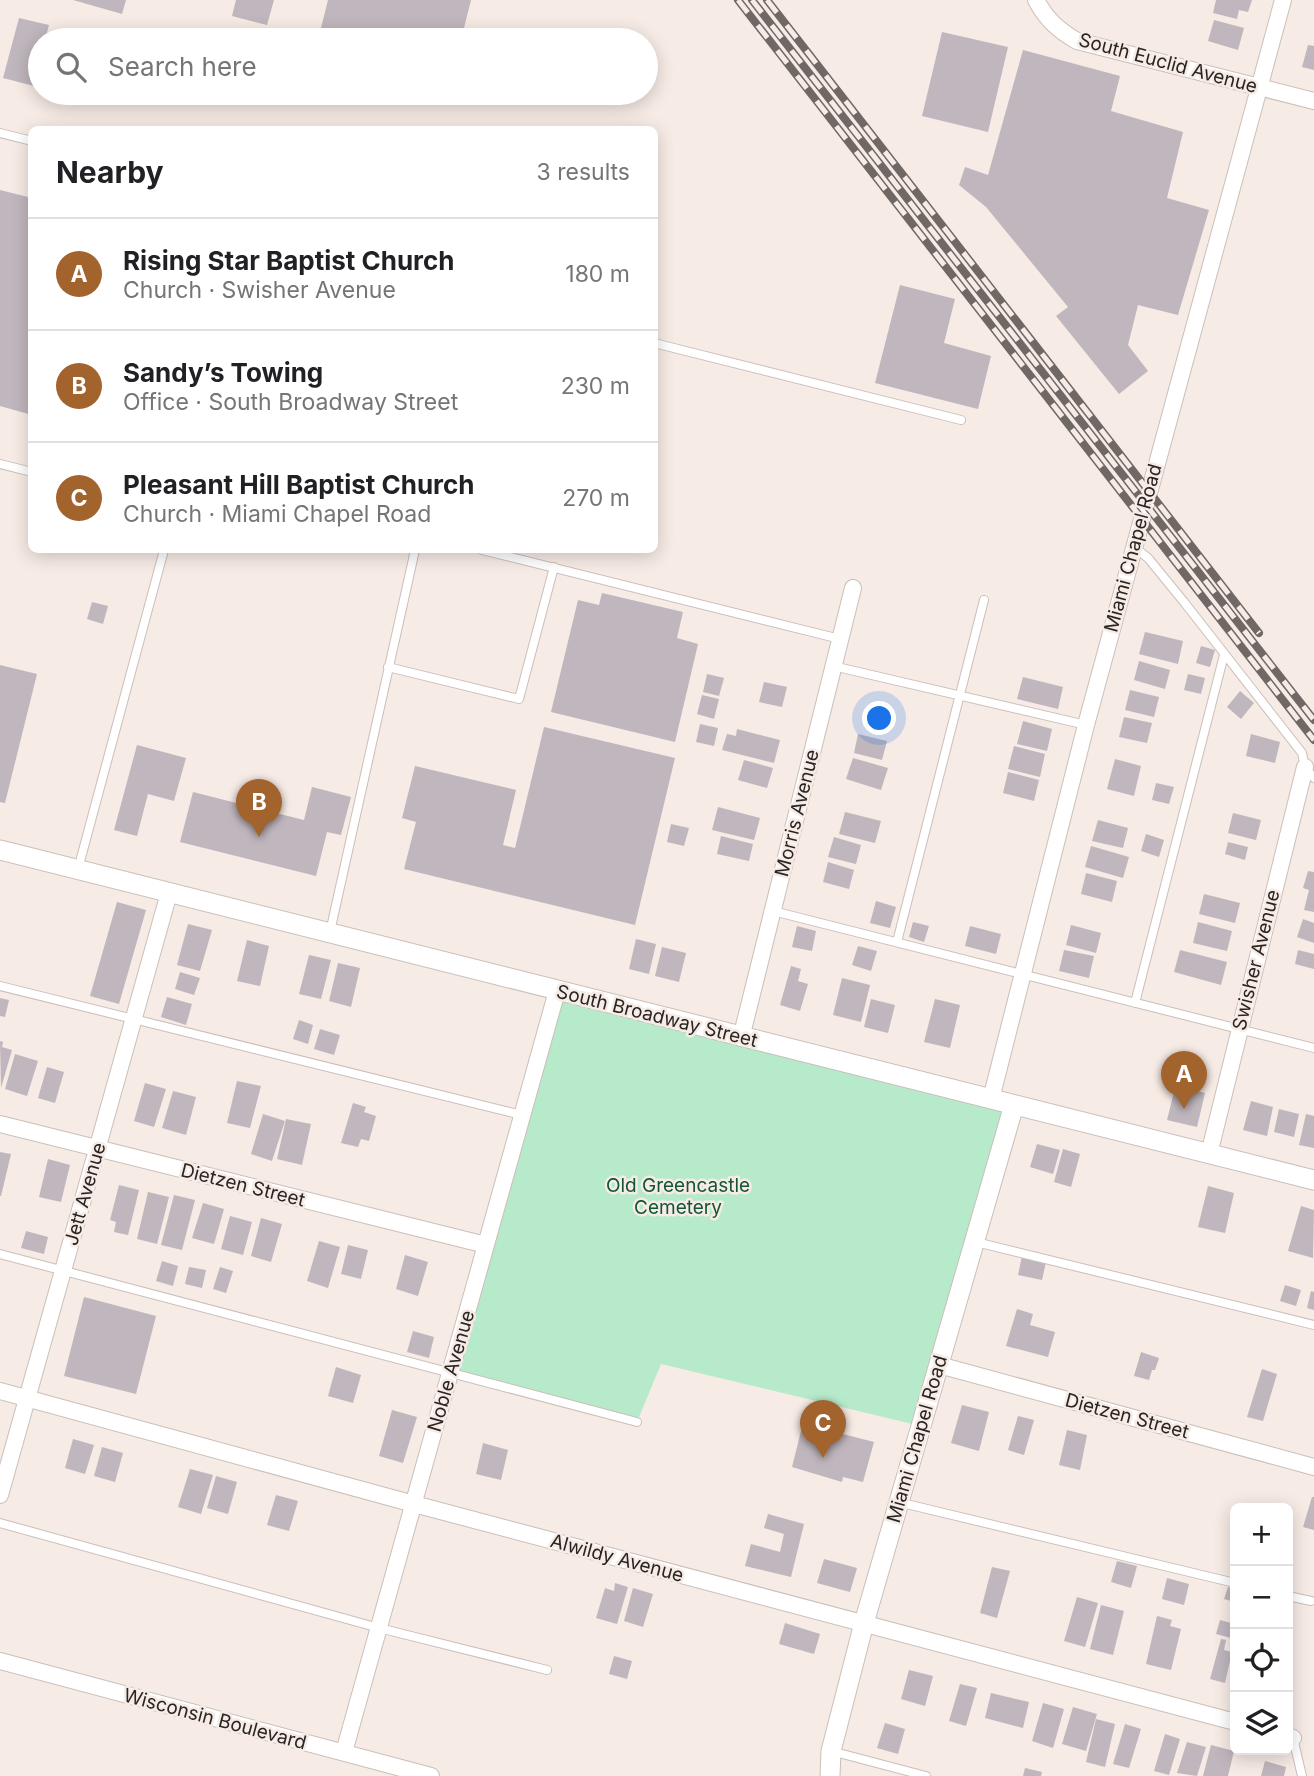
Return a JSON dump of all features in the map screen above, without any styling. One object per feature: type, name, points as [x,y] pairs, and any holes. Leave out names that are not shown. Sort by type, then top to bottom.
[{"type":"street","name":"Miami Chapel Road","points":[[991,1099],[1086,726],[1283,0]]},
{"type":"street","name":"South Euclid Avenue","points":[[1036,1],[1060,32],[1077,41],[1314,101]]},
{"type":"street","name":"Morris Avenue","points":[[741,1038],[853,588]]},
{"type":"street","name":"Swisher Avenue","points":[[1209,1154],[1238,1029],[1310,772]]},
{"type":"street","name":"South Broadway Street","points":[[0,850],[1314,1180]]},
{"type":"street","name":"Jett Avenue","points":[[0,1495],[169,893]]},
{"type":"street","name":"Noble Avenue","points":[[344,1752],[557,991]]},
{"type":"street","name":"Miami Chapel Road","points":[[830,1776],[831,1751],[864,1623],[1014,1105]]},
{"type":"street","name":"Dietzen Street","points":[[0,1124],[486,1245]]},
{"type":"street","name":"Dietzen Street","points":[[939,1365],[1314,1467]]},
{"type":"street","name":"Alwildy Avenue","points":[[0,1391],[1230,1721]]},
{"type":"street","name":"Wisconsin Boulevard","points":[[0,1661],[431,1776]]},
{"type":"lane","points":[[0,134],[28,140]]},
{"type":"lane","points":[[658,344],[961,420]]},
{"type":"lane","points":[[0,464],[28,471]]},
{"type":"lane","points":[[1134,546],[1148,558],[1302,753],[1310,772]]},
{"type":"lane","points":[[78,869],[163,553]]},
{"type":"lane","points":[[330,933],[414,553]]},
{"type":"lane","points":[[494,553],[840,639]]},
{"type":"lane","points":[[388,667],[519,699],[554,568]]},
{"type":"lane","points":[[897,943],[984,600]]},
{"type":"lane","points":[[1135,1003],[1224,655]]},
{"type":"lane","points":[[834,666],[1086,726]]},
{"type":"lane","points":[[773,911],[1314,1048]]},
{"type":"lane","points":[[0,986],[522,1115]]},
{"type":"lane","points":[[973,1241],[1314,1325]]},
{"type":"lane","points":[[0,1254],[450,1375],[637,1422]]},
{"type":"lane","points":[[898,1502],[1230,1582]]},
{"type":"lane","points":[[0,1523],[379,1628],[547,1670]]},
{"type":"lane","points":[[1293,1597],[1311,1601]]},
{"type":"lane","points":[[1293,1747],[1301,1775]]},
{"type":"lane","points":[[823,1776],[831,1751],[926,1776]]},
{"type":"green space","name":"Old Greencastle Cemetery","points":[[557,991],[1014,1105],[921,1426],[661,1364],[637,1422],[450,1375]]},
{"type":"building","points":[[73,0],[126,0],[122,14]]},
{"type":"building","points":[[236,0],[274,0],[267,25],[232,16]]},
{"type":"building","points":[[328,0],[471,0],[464,28],[321,28]]},
{"type":"building","points":[[1216,0],[1252,0],[1248,12],[1239,10],[1237,19],[1213,13]]},
{"type":"building","points":[[19,18],[49,25],[48,28],[28,28],[28,84],[3,78]]},
{"type":"building","points":[[1214,20],[1244,28],[1238,50],[1208,41]]},
{"type":"building","points":[[942,32],[1008,47],[988,132],[922,116]]},
{"type":"building","points":[[1308,45],[1314,46],[1314,70],[1302,67]]},
{"type":"building","points":[[1023,50],[1120,76],[1111,111],[1183,132],[1167,198],[1209,210],[1178,315],[1138,305],[1128,345],[1148,371],[1119,394],[1056,316],[1068,307],[986,207],[959,185],[965,167],[988,175]]},
{"type":"building","points":[[0,190],[28,197],[28,414],[0,406]]},
{"type":"building","points":[[900,285],[955,299],[944,343],[991,356],[978,409],[875,383]]},
{"type":"building","points":[[602,593],[683,612],[677,638],[698,644],[675,742],[551,712],[578,600],[599,605]]},
{"type":"building","points":[[92,602],[108,606],[103,624],[87,619]]},
{"type":"building","points":[[1145,632],[1183,641],[1178,664],[1139,654]]},
{"type":"building","points":[[1201,646],[1215,650],[1210,667],[1196,663]]},
{"type":"building","points":[[1139,661],[1170,670],[1165,689],[1134,680]]},
{"type":"building","points":[[0,665],[37,674],[5,803],[0,802]]},
{"type":"building","points":[[707,674],[724,678],[719,696],[703,692]]},
{"type":"building","points":[[1188,674],[1205,678],[1201,694],[1184,690]]},
{"type":"building","points":[[1023,677],[1063,687],[1058,709],[1017,699]]},
{"type":"building","points":[[764,682],[787,687],[782,707],[759,702]]},
{"type":"building","points":[[1130,690],[1159,697],[1154,717],[1125,710]]},
{"type":"building","points":[[1240,691],[1254,703],[1241,719],[1227,707]]},
{"type":"building","points":[[702,695],[719,699],[714,719],[697,714]]},
{"type":"building","points":[[1124,717],[1152,723],[1147,743],[1119,737]]},
{"type":"building","points":[[1023,721],[1052,729],[1047,751],[1017,744]]},
{"type":"building","points":[[700,724],[718,728],[714,746],[696,742]]},
{"type":"building","points":[[544,727],[675,758],[635,925],[404,869],[416,822],[402,818],[415,766],[516,790],[503,845],[515,848]]},
{"type":"building","points":[[737,729],[780,740],[774,763],[722,750],[727,734],[736,736]]},
{"type":"building","points":[[858,734],[887,741],[882,760],[854,753]]},
{"type":"building","points":[[1251,734],[1280,742],[1275,763],[1246,756]]},
{"type":"building","points":[[137,745],[186,758],[174,801],[148,794],[137,836],[114,830]]},
{"type":"building","points":[[1014,746],[1045,754],[1040,777],[1008,769]]},
{"type":"building","points":[[853,758],[888,768],[881,790],[846,779]]},
{"type":"building","points":[[1115,759],[1141,766],[1134,796],[1107,789]]},
{"type":"building","points":[[744,760],[773,768],[767,788],[738,780]]},
{"type":"building","points":[[1008,772],[1039,780],[1034,801],[1003,793]]},
{"type":"building","points":[[1156,783],[1174,787],[1169,804],[1152,800]]},
{"type":"building","points":[[312,787],[351,797],[341,835],[327,832],[316,876],[180,842],[193,792],[304,820]]},
{"type":"building","points":[[718,807],[760,818],[754,840],[712,830]]},
{"type":"building","points":[[845,812],[881,821],[875,843],[839,834]]},
{"type":"building","points":[[1233,813],[1261,820],[1256,840],[1228,833]]},
{"type":"building","points":[[1098,820],[1128,828],[1123,848],[1092,841]]},
{"type":"building","points":[[671,824],[689,828],[684,846],[667,842]]},
{"type":"building","points":[[1146,834],[1164,840],[1159,857],[1141,851]]},
{"type":"building","points":[[721,836],[753,844],[749,861],[717,854]]},
{"type":"building","points":[[834,837],[861,845],[856,864],[828,857]]},
{"type":"building","points":[[1228,842],[1248,847],[1245,860],[1225,854]]},
{"type":"building","points":[[1091,846],[1129,857],[1123,878],[1085,867]]},
{"type":"building","points":[[828,862],[854,870],[849,889],[823,882]]},
{"type":"building","points":[[1308,871],[1314,872],[1314,912],[1304,910],[1309,890],[1303,888]]},
{"type":"building","points":[[1086,873],[1117,881],[1112,902],[1081,894]]},
{"type":"building","points":[[1204,894],[1240,903],[1235,923],[1199,914]]},
{"type":"building","points":[[876,901],[896,907],[890,928],[870,923]]},
{"type":"building","points":[[117,902],[146,910],[119,1004],[90,996]]},
{"type":"building","points":[[1303,919],[1314,923],[1314,943],[1297,937]]},
{"type":"building","points":[[913,922],[929,926],[924,942],[909,937]]},
{"type":"building","points":[[1198,922],[1232,931],[1227,951],[1193,943]]},
{"type":"building","points":[[188,924],[212,930],[200,971],[177,965]]},
{"type":"building","points":[[1071,925],[1101,933],[1096,953],[1066,945]]},
{"type":"building","points":[[797,926],[816,931],[812,951],[792,947]]},
{"type":"building","points":[[970,926],[1001,934],[996,954],[965,946]]},
{"type":"building","points":[[636,939],[656,944],[649,974],[629,969]]},
{"type":"building","points":[[247,940],[269,946],[260,986],[237,981]]},
{"type":"building","points":[[858,946],[877,951],[871,971],[852,965]]},
{"type":"building","points":[[662,947],[686,953],[679,982],[655,976]]},
{"type":"building","points":[[1064,950],[1094,956],[1089,978],[1059,971]]},
{"type":"building","points":[[1180,950],[1227,962],[1221,985],[1174,972]]},
{"type":"building","points":[[1298,950],[1314,954],[1314,969],[1295,964]]},
{"type":"building","points":[[309,955],[331,960],[321,999],[299,994]]},
{"type":"building","points":[[338,963],[360,968],[351,1007],[329,1001]]},
{"type":"building","points":[[791,966],[801,969],[798,981],[808,984],[800,1011],[780,1005]]},
{"type":"building","points":[[180,972],[200,978],[194,995],[175,989]]},
{"type":"building","points":[[842,978],[870,985],[861,1022],[833,1015]]},
{"type":"building","points":[[167,997],[192,1004],[186,1025],[161,1017]]},
{"type":"building","points":[[0,998],[9,1000],[5,1017],[0,1016]]},
{"type":"building","points":[[871,999],[895,1005],[888,1033],[864,1027]]},
{"type":"building","points":[[935,999],[960,1005],[950,1048],[924,1042]]},
{"type":"building","points":[[299,1020],[313,1025],[308,1044],[293,1039]]},
{"type":"building","points":[[320,1029],[340,1035],[334,1055],[314,1049]]},
{"type":"building","points":[[0,1041],[3,1042],[2,1047],[12,1050],[1,1088]]},
{"type":"building","points":[[15,1054],[38,1061],[27,1096],[5,1089]]},
{"type":"building","points":[[47,1067],[64,1072],[55,1103],[38,1098]]},
{"type":"building","points":[[1177,1080],[1191,1084],[1190,1089],[1205,1093],[1197,1127],[1167,1120]]},
{"type":"building","points":[[237,1081],[261,1086],[250,1128],[227,1123]]},
{"type":"building","points":[[145,1083],[166,1089],[154,1127],[134,1121]]},
{"type":"building","points":[[173,1091],[196,1097],[186,1135],[162,1128]]},
{"type":"building","points":[[1251,1101],[1273,1107],[1267,1136],[1243,1130]]},
{"type":"building","points":[[353,1103],[366,1107],[364,1112],[376,1116],[369,1141],[361,1139],[358,1147],[341,1143]]},
{"type":"building","points":[[1279,1109],[1299,1114],[1294,1137],[1274,1132]]},
{"type":"building","points":[[263,1114],[285,1121],[272,1161],[251,1154]]},
{"type":"building","points":[[1306,1114],[1314,1116],[1314,1148],[1299,1145]]},
{"type":"building","points":[[286,1119],[311,1124],[302,1165],[277,1159]]},
{"type":"building","points":[[1037,1144],[1060,1150],[1053,1174],[1030,1167]]},
{"type":"building","points":[[1063,1149],[1080,1154],[1071,1187],[1054,1182]]},
{"type":"building","points":[[0,1152],[11,1154],[1,1196],[0,1196]]},
{"type":"building","points":[[48,1159],[70,1165],[61,1202],[39,1197]]},
{"type":"building","points":[[119,1185],[139,1190],[128,1235],[114,1232],[116,1222],[110,1220]]},
{"type":"building","points":[[1208,1186],[1234,1193],[1225,1233],[1198,1227]]},
{"type":"building","points":[[148,1192],[169,1197],[157,1244],[137,1239]]},
{"type":"building","points":[[174,1195],[195,1200],[182,1250],[161,1245]]},
{"type":"building","points":[[203,1203],[224,1209],[214,1244],[192,1238]]},
{"type":"building","points":[[1301,1206],[1314,1210],[1313,1258],[1288,1251]]},
{"type":"building","points":[[230,1216],[252,1222],[243,1255],[221,1249]]},
{"type":"building","points":[[261,1218],[282,1224],[271,1262],[251,1256]]},
{"type":"building","points":[[26,1231],[48,1237],[44,1254],[21,1248]]},
{"type":"building","points":[[319,1241],[340,1247],[328,1288],[307,1281]]},
{"type":"building","points":[[348,1245],[368,1250],[361,1279],[341,1274]]},
{"type":"building","points":[[405,1255],[428,1262],[418,1296],[396,1289]]},
{"type":"building","points":[[1022,1256],[1046,1262],[1042,1280],[1018,1275]]},
{"type":"building","points":[[162,1261],[178,1266],[173,1286],[156,1281]]},
{"type":"building","points":[[189,1267],[206,1270],[202,1288],[185,1284]]},
{"type":"building","points":[[220,1267],[233,1271],[226,1293],[213,1289]]},
{"type":"building","points":[[1285,1285],[1301,1290],[1296,1306],[1280,1301]]},
{"type":"building","points":[[1311,1291],[1314,1292],[1314,1310],[1307,1308]]},
{"type":"building","points":[[84,1297],[156,1316],[136,1394],[64,1376]]},
{"type":"building","points":[[1017,1309],[1033,1314],[1030,1325],[1055,1332],[1048,1357],[1006,1346]]},
{"type":"building","points":[[413,1331],[434,1337],[429,1358],[407,1352]]},
{"type":"building","points":[[1141,1352],[1159,1358],[1149,1380],[1134,1376]]},
{"type":"building","points":[[336,1367],[361,1375],[353,1403],[328,1396]]},
{"type":"building","points":[[1262,1369],[1277,1374],[1263,1421],[1247,1417]]},
{"type":"building","points":[[962,1405],[989,1412],[979,1451],[951,1443]]},
{"type":"building","points":[[392,1410],[417,1417],[403,1463],[379,1456]]},
{"type":"building","points":[[1018,1416],[1034,1420],[1024,1455],[1008,1450]]},
{"type":"building","points":[[804,1419],[840,1429],[839,1433],[874,1442],[863,1482],[843,1477],[842,1482],[792,1467]]},
{"type":"building","points":[[1067,1430],[1087,1435],[1080,1470],[1059,1465]]},
{"type":"building","points":[[73,1439],[94,1445],[85,1474],[65,1468]]},
{"type":"building","points":[[483,1443],[508,1450],[501,1480],[476,1474]]},
{"type":"building","points":[[102,1447],[123,1453],[115,1482],[94,1476]]},
{"type":"building","points":[[190,1469],[213,1475],[201,1514],[178,1507]]},
{"type":"building","points":[[216,1476],[237,1482],[228,1514],[207,1508]]},
{"type":"building","points":[[276,1495],[298,1501],[289,1531],[267,1525]]},
{"type":"building","points":[[1314,1497],[1314,1530],[1303,1527]]},
{"type":"building","points":[[768,1514],[804,1524],[791,1577],[745,1566],[751,1544],[780,1552],[784,1534],[764,1528]]},
{"type":"building","points":[[824,1559],[857,1568],[850,1592],[817,1583]]},
{"type":"building","points":[[1117,1561],[1137,1566],[1131,1588],[1111,1582]]},
{"type":"building","points":[[992,1567],[1010,1571],[997,1618],[980,1613]]},
{"type":"building","points":[[1167,1578],[1189,1584],[1184,1605],[1162,1599]]},
{"type":"building","points":[[615,1583],[628,1587],[617,1624],[596,1618],[605,1588],[614,1591]]},
{"type":"building","points":[[1228,1587],[1230,1588],[1230,1601],[1224,1599]]},
{"type":"building","points":[[633,1588],[653,1594],[643,1627],[624,1621]]},
{"type":"building","points":[[1077,1597],[1098,1603],[1085,1647],[1064,1641]]},
{"type":"building","points":[[1101,1605],[1124,1611],[1113,1655],[1090,1649]]},
{"type":"building","points":[[1157,1616],[1172,1620],[1170,1626],[1181,1629],[1171,1670],[1146,1664]]},
{"type":"building","points":[[1220,1620],[1230,1623],[1230,1638],[1216,1634]]},
{"type":"building","points":[[785,1623],[820,1634],[814,1654],[779,1644]]},
{"type":"building","points":[[1221,1639],[1226,1640],[1224,1650],[1230,1652],[1230,1661],[1225,1683],[1210,1679]]},
{"type":"building","points":[[614,1656],[632,1661],[627,1679],[609,1674]]},
{"type":"building","points":[[909,1670],[933,1676],[925,1706],[901,1699]]},
{"type":"building","points":[[960,1684],[977,1688],[966,1726],[949,1721]]},
{"type":"building","points":[[991,1693],[1029,1702],[1023,1728],[985,1718]]},
{"type":"building","points":[[1043,1703],[1064,1709],[1053,1748],[1032,1741]]},
{"type":"building","points":[[1073,1707],[1097,1714],[1086,1751],[1062,1744]]},
{"type":"building","points":[[1096,1719],[1115,1724],[1105,1767],[1086,1762]]},
{"type":"building","points":[[885,1723],[905,1729],[898,1754],[877,1748]]},
{"type":"building","points":[[1125,1724],[1141,1729],[1129,1768],[1113,1764]]},
{"type":"building","points":[[1165,1734],[1180,1739],[1169,1775],[1154,1771]]},
{"type":"building","points":[[1187,1742],[1206,1747],[1197,1776],[1177,1773]]},
{"type":"building","points":[[1211,1745],[1230,1750],[1230,1755],[1233,1755],[1228,1776],[1203,1776]]},
{"type":"building","points":[[1265,1761],[1286,1767],[1284,1776],[1261,1776]]},
{"type":"building","points":[[1025,1768],[1042,1772],[1041,1776],[1023,1776]]},
{"type":"railway","points":[[738,0],[1314,740]]},
{"type":"railway","points":[[752,0],[1314,720]]},
{"type":"railway","points":[[767,0],[1259,633]]},
{"type":"place","name":"Sandy’s Towing","points":[[259,837]]},
{"type":"place","name":"Rising Star Baptist Church","points":[[1184,1109]]},
{"type":"place","name":"Pleasant Hill Baptist Church","points":[[823,1458]]}]
